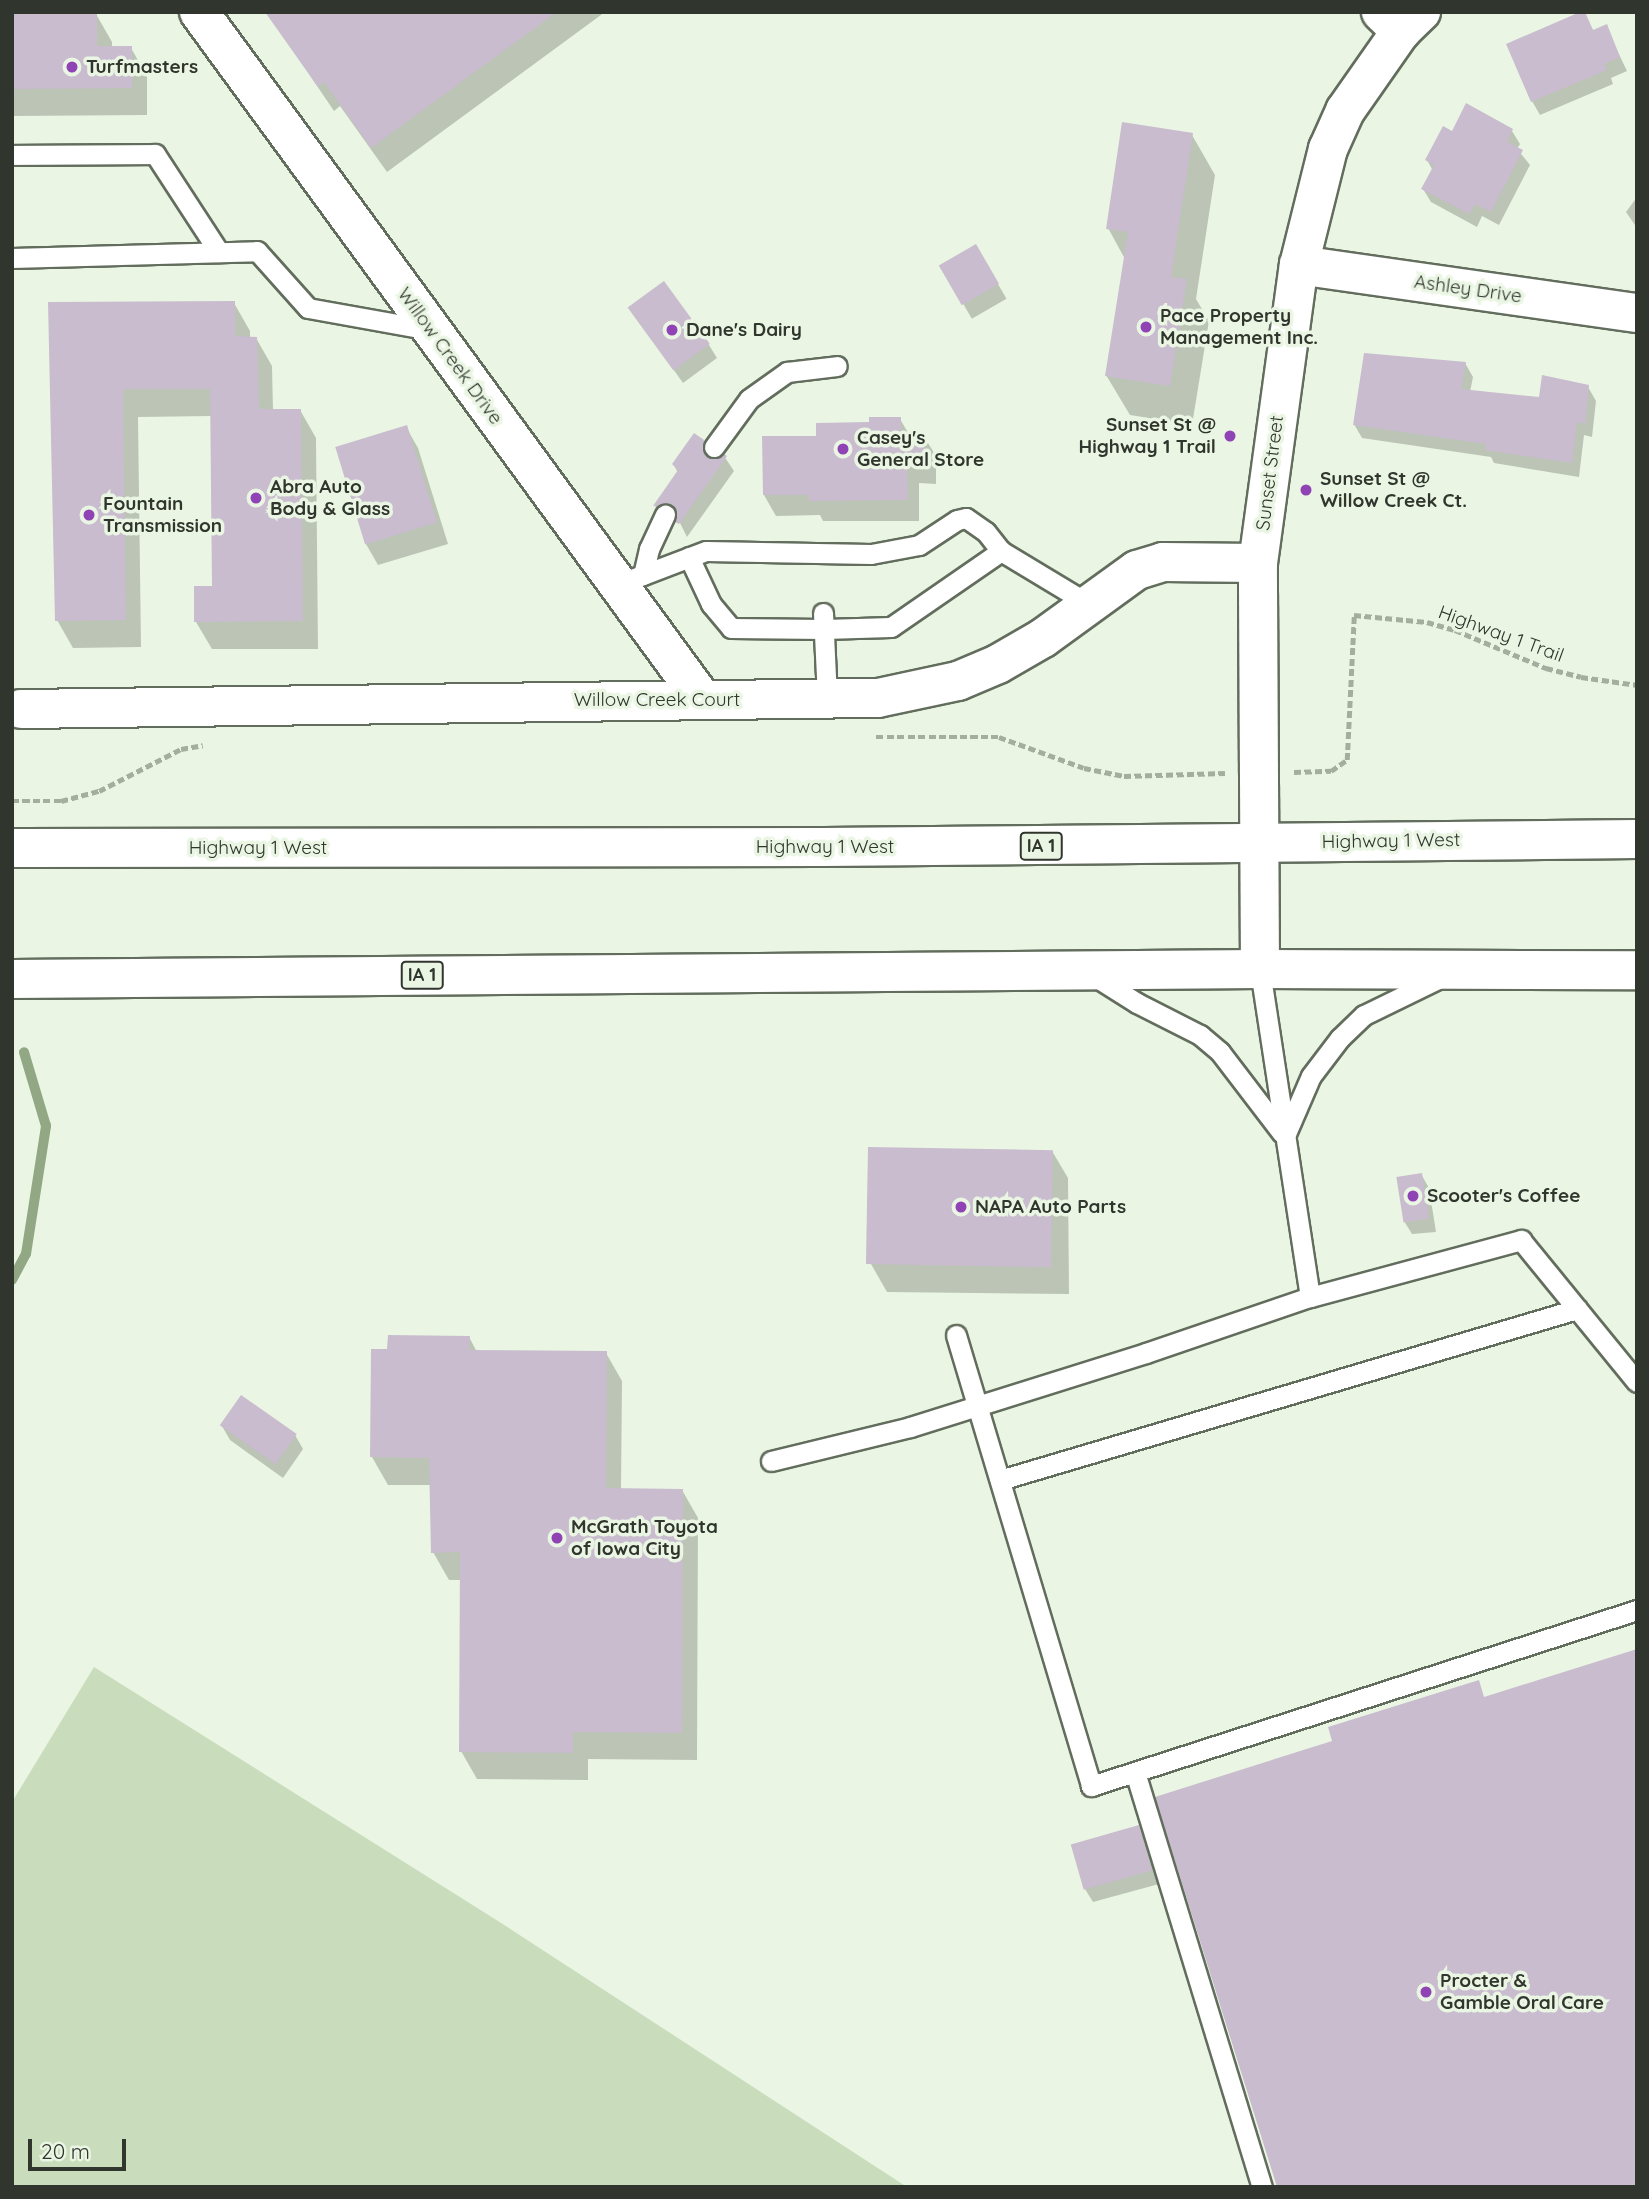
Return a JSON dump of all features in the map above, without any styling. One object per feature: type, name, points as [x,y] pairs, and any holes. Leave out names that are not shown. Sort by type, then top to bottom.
[{"type":"street","name":"Willow Creek Drive","points":[[199,12],[432,330],[631,580],[702,699]]},
{"type":"street","name":"Sunset Street","points":[[1260,970],[1258,563],[1299,265],[1328,149],[1352,100],[1401,18]]},
{"type":"street","name":"Ashley Drive","points":[[1299,265],[1637,313]]},
{"type":"street","name":"Willow Creek Court","points":[[21,709],[354,707],[521,701],[878,698],[958,681],[998,664],[1042,638],[1137,570],[1163,562],[1258,563]]},
{"type":"street","name":"Highway 1 West","points":[[12,848],[1258,844],[1637,839]]},
{"type":"street","name":"IA 1","points":[[12,979],[1084,970],[1637,970]]},
{"type":"lane","points":[[12,155],[155,154],[219,252]]},
{"type":"lane","points":[[12,258],[257,251],[307,308],[432,330]]},
{"type":"lane","points":[[714,447],[749,399],[787,372],[837,366]]},
{"type":"lane","points":[[631,580],[665,514]]},
{"type":"lane","points":[[631,580],[690,557],[718,550],[821,555],[872,554],[919,545],[957,520],[966,518],[986,532],[1001,551],[1089,604]]},
{"type":"lane","points":[[690,557],[711,604],[731,628],[824,621],[891,627],[1001,551]]},
{"type":"lane","points":[[824,621],[827,699]]},
{"type":"lane","points":[[1285,1136],[1311,1076],[1340,1038],[1364,1015],[1459,969]]},
{"type":"lane","points":[[1084,970],[1137,1003],[1200,1035],[1227,1061],[1285,1136]]},
{"type":"lane","points":[[1260,970],[1310,1297]]},
{"type":"lane","points":[[771,1461],[910,1426],[1146,1353],[1310,1297],[1521,1240],[1637,1382]]},
{"type":"lane","points":[[1000,1480],[1577,1309]]},
{"type":"lane","points":[[956,1335],[1091,1786],[1637,1610]]},
{"type":"lane","points":[[1135,1772],[1262,2187]]},
{"type":"path","name":"Highway 1 Trail","points":[[1259,772],[1331,771],[1347,760],[1354,615],[1427,622],[1455,630],[1546,668],[1581,677],[1637,685]]},
{"type":"path","points":[[875,737],[999,737],[1084,768],[1124,776],[1259,772]]},
{"type":"path","points":[[12,801],[61,801],[99,791],[181,749],[207,744]]},
{"type":"green space","points":[[94,1667],[498,1921],[907,2187],[12,2187],[12,1802]]},
{"type":"building","name":"Turfmasters","points":[[97,12],[97,46],[132,46],[132,88],[12,89],[12,13]]},
{"type":"building","points":[[265,12],[557,12],[371,148],[324,82],[318,87]]},
{"type":"building","points":[[1585,12],[1593,30],[1607,24],[1620,57],[1604,64],[1607,70],[1531,102],[1506,44]]},
{"type":"building","points":[[1466,103],[1513,129],[1507,142],[1523,150],[1491,212],[1475,204],[1469,214],[1421,189],[1434,165],[1425,160],[1443,126],[1452,131]]},
{"type":"building","points":[[1122,122],[1193,133],[1171,277],[1187,279],[1170,386],[1105,376],[1128,232],[1106,229]]},
{"type":"building","points":[[976,244],[999,284],[962,305],[939,266]]},
{"type":"building","name":"Dane's Dairy","points":[[664,281],[710,344],[673,371],[628,307]]},
{"type":"building","points":[[235,301],[235,336],[257,337],[259,409],[301,409],[303,621],[194,622],[194,586],[212,586],[210,389],[123,389],[126,620],[55,621],[48,302]]},
{"type":"building","points":[[1364,353],[1466,362],[1461,389],[1539,397],[1542,375],[1589,385],[1585,424],[1577,422],[1572,463],[1485,450],[1486,444],[1353,425]]},
{"type":"building","name":"Casey's General Store","points":[[869,417],[901,417],[901,434],[924,434],[925,463],[907,463],[908,500],[809,501],[809,495],[763,495],[762,436],[816,436],[816,423],[869,422]]},
{"type":"building","points":[[407,425],[437,523],[365,544],[335,447]]},
{"type":"building","points":[[694,433],[704,440],[703,451],[707,457],[718,458],[724,454],[727,456],[679,524],[675,522],[675,508],[671,503],[653,506],[678,470],[672,464]]},
{"type":"building","name":"NAPA Auto Parts","points":[[868,1147],[1053,1150],[1051,1267],[866,1264]]},
{"type":"building","name":"Scooter's Coffee","points":[[1422,1173],[1429,1218],[1404,1223],[1396,1177]]},
{"type":"building","name":"McGrath Toyota of Iowa City","points":[[388,1335],[470,1336],[469,1350],[607,1351],[606,1488],[683,1489],[682,1733],[573,1732],[573,1753],[459,1752],[460,1552],[431,1553],[429,1458],[370,1457],[371,1349],[387,1349]]},
{"type":"building","points":[[241,1395],[297,1434],[275,1464],[220,1425]]},
{"type":"building","name":"Procter & Gamble Oral Care","points":[[1637,1649],[1637,2187],[1277,2187],[1155,1797],[1332,1741],[1328,1727],[1479,1680],[1484,1697]]},
{"type":"building","points":[[1139,1825],[1152,1870],[1084,1890],[1071,1845]]},
{"type":"waterway","points":[[12,1280],[26,1254],[46,1126],[24,1052]]},
{"type":"place","name":"Turfmasters","points":[[72,67]]},
{"type":"place","name":"Pace Property Management Inc.","points":[[1146,327]]},
{"type":"place","name":"Dane's Dairy","points":[[672,330]]},
{"type":"place","name":"Sunset St @ Highway 1 Trail","points":[[1230,436]]},
{"type":"place","name":"Casey's General Store","points":[[843,449]]},
{"type":"place","name":"Sunset St @ Willow Creek Ct.","points":[[1306,490]]},
{"type":"place","name":"Abra Auto Body & Glass","points":[[256,498]]},
{"type":"place","name":"Fountain Transmission","points":[[89,515]]},
{"type":"place","name":"Scooter's Coffee","points":[[1413,1196]]},
{"type":"place","name":"NAPA Auto Parts","points":[[961,1207]]},
{"type":"place","name":"McGrath Toyota of Iowa City","points":[[557,1538]]},
{"type":"place","name":"Procter & Gamble Oral Care","points":[[1426,1992]]}]
